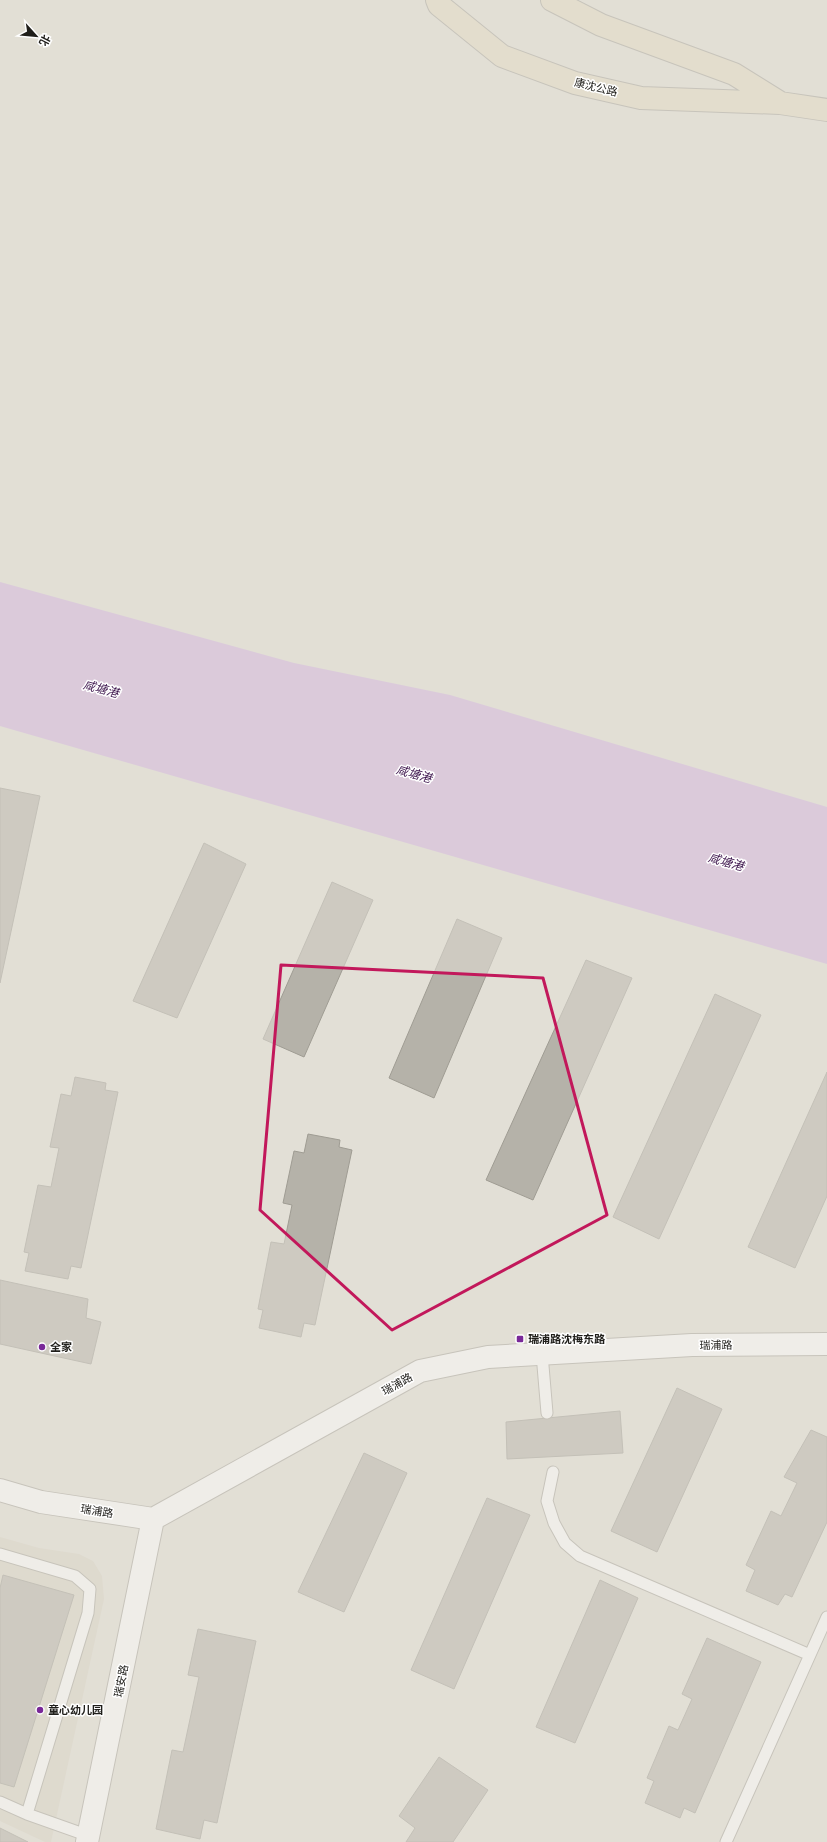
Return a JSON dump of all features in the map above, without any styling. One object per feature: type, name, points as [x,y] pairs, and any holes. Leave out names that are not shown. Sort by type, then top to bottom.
[{"type":"main road","name":"康沈公路","points":[[437,0],[439,5],[502,56],[575,83],[641,98],[780,103],[827,110]]},
{"type":"main road","name":"康沈公路","points":[[552,0],[601,25],[734,74],[780,103]]},
{"type":"street","name":"瑞浦路","points":[[0,1490],[41,1502],[153,1519],[420,1371],[488,1357],[692,1345],[827,1344]]},
{"type":"street","name":"瑞安路","points":[[88,1839],[153,1519]]},
{"type":"lane","points":[[542,1354],[547,1413]]},
{"type":"lane","points":[[553,1472],[547,1501],[554,1523],[565,1543],[580,1556],[810,1654]]},
{"type":"lane","points":[[0,1554],[75,1576],[90,1588],[88,1613],[27,1814]]},
{"type":"lane","points":[[726,1842],[827,1617]]},
{"type":"lane","points":[[0,1802],[88,1839]]},
{"type":"highlighted area","points":[[281,965],[543,978],[607,1215],[392,1330],[260,1210]]},
{"type":"shaded area","name":"童心幼儿园","points":[[0,1537],[39,1548],[79,1554],[93,1561],[102,1576],[104,1599],[51,1842],[45,1842],[0,1821]]},
{"type":"water","name":"咸塘港","points":[[0,582],[294,663],[450,695],[827,807],[827,964],[0,726]]},
{"type":"building","points":[[0,788],[40,796],[0,983]]},
{"type":"building","points":[[204,843],[246,864],[177,1018],[133,1001]]},
{"type":"building","points":[[332,882],[373,900],[304,1057],[263,1039]]},
{"type":"building","points":[[457,919],[502,938],[434,1098],[389,1078]]},
{"type":"building","points":[[586,960],[632,978],[533,1200],[486,1180]]},
{"type":"building","points":[[715,994],[761,1015],[659,1239],[613,1217]]},
{"type":"building","points":[[827,1072],[827,1196],[795,1268],[748,1247]]},
{"type":"building","points":[[75,1077],[106,1083],[105,1090],[118,1092],[81,1268],[71,1266],[68,1279],[25,1271],[29,1253],[24,1252],[38,1185],[51,1187],[59,1148],[50,1147],[61,1094],[71,1096]]},
{"type":"building","points":[[308,1134],[340,1140],[339,1147],[352,1150],[315,1325],[304,1323],[301,1337],[259,1328],[263,1310],[258,1309],[271,1242],[284,1244],[292,1205],[283,1203],[294,1151],[304,1153]]},
{"type":"building","points":[[0,1280],[88,1299],[86,1318],[101,1322],[91,1364],[0,1344]]},
{"type":"building","points":[[677,1388],[722,1409],[657,1552],[611,1531]]},
{"type":"building","points":[[620,1411],[623,1453],[507,1459],[506,1422]]},
{"type":"building","points":[[811,1430],[827,1437],[827,1522],[792,1597],[785,1594],[778,1605],[746,1591],[755,1570],[746,1565],[771,1511],[781,1516],[797,1483],[784,1477]]},
{"type":"building","points":[[364,1453],[407,1473],[344,1612],[298,1592]]},
{"type":"building","points":[[487,1498],[530,1515],[454,1689],[411,1670]]},
{"type":"building","points":[[3,1575],[74,1595],[14,1787],[0,1783],[0,1588]]},
{"type":"building","points":[[600,1580],[638,1598],[575,1743],[536,1727]]},
{"type":"building","points":[[198,1629],[256,1641],[217,1823],[204,1820],[200,1839],[156,1829],[172,1750],[183,1752],[199,1677],[188,1675]]},
{"type":"building","points":[[707,1638],[761,1662],[695,1813],[684,1808],[680,1818],[645,1803],[654,1781],[647,1778],[669,1726],[678,1730],[692,1699],[682,1694]]},
{"type":"building","points":[[439,1757],[488,1790],[453,1842],[406,1842],[415,1828],[399,1816]]},
{"type":"building","points":[[0,1828],[28,1842],[0,1842]]},
{"type":"place","name":"瑞浦路沈梅东路","points":[[520,1339]]},
{"type":"place","name":"全家","points":[[42,1347]]},
{"type":"place","name":"童心幼儿园","points":[[40,1710]]}]
